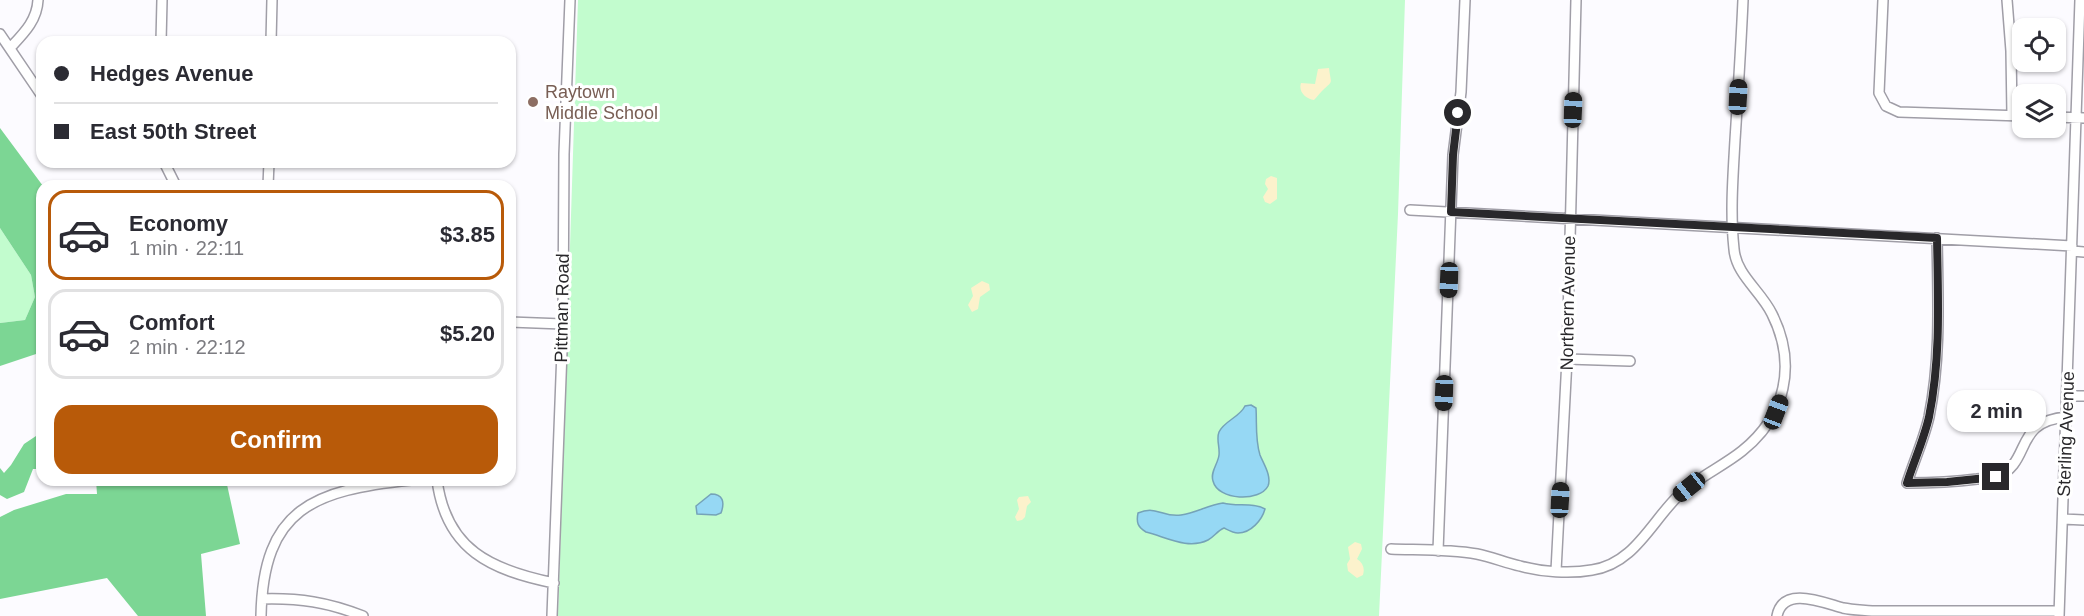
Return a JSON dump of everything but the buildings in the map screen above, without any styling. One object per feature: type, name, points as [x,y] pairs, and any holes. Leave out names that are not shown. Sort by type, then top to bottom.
[{"type":"street","points":[[10,48],[30,27],[38,7],[38,0]]},
{"type":"street","points":[[161,36],[162,0]]},
{"type":"street","points":[[272,0],[272,36]]},
{"type":"street","name":"Pittman Road","points":[[552,616],[570,0]]},
{"type":"street","points":[[1438,551],[1453,155],[1461,92],[1465,0]]},
{"type":"street","name":"Northern Avenue","points":[[1556,571],[1567,359],[1576,0]]},
{"type":"street","points":[[1391,549],[1476,554],[1523,567],[1556,571],[1579,572],[1611,565],[1635,548],[1679,495],[1744,450],[1763,431],[1776,412],[1785,381],[1782,338],[1771,312],[1738,266],[1734,250],[1732,189],[1743,0]]},
{"type":"street","points":[[1883,0],[1879,93],[1886,106],[1899,112],[2012,116]]},
{"type":"street","points":[[2007,0],[2014,84]]},
{"type":"street","name":"Sterling Avenue","points":[[2059,614],[2072,248],[2080,118],[2080,0]]},
{"type":"street","points":[[0,34],[36,87]]},
{"type":"street","points":[[1410,210],[1937,238],[2072,248],[2084,252]]},
{"type":"street","points":[[1937,238],[1936,370],[1928,419],[1907,483],[1996,477],[2015,462],[2029,435],[2037,426],[2051,418],[2067,417]]},
{"type":"street","points":[[516,322],[562,324]]},
{"type":"street","points":[[1567,359],[1630,361]]},
{"type":"street","points":[[2067,396],[2084,396]]},
{"type":"street","points":[[261,616],[266,570],[274,542],[286,523],[302,508],[321,498],[369,486]]},
{"type":"street","points":[[438,486],[439,496],[452,530],[468,546],[486,560],[506,571],[554,583]]},
{"type":"street","points":[[2063,519],[2084,520]]},
{"type":"street","points":[[1777,616],[1778,609],[1783,603],[1798,598],[1817,599],[1851,609],[1872,611],[2059,614]]},
{"type":"street","points":[[262,599],[313,600],[363,616]]},
{"type":"green space","points":[[578,0],[1405,0],[1398,214],[1379,616],[558,616]]},
{"type":"green space","points":[[0,128],[39,180],[36,180],[36,354],[0,366],[0,323],[25,320],[35,297],[31,275],[0,228]]},
{"type":"green space","points":[[0,228],[31,275],[35,297],[25,320],[0,323]]},
{"type":"green space","points":[[36,436],[36,469],[33,469],[24,492],[7,499],[0,495],[0,468],[4,473],[24,444]]},
{"type":"green space","points":[[96,486],[227,486],[240,544],[201,554],[206,616],[138,616],[107,578],[0,599],[0,517],[14,510],[66,494],[97,494]]},
{"type":"sand","points":[[1329,68],[1330,83],[1314,100],[1306,97],[1302,92],[1301,83],[1315,84],[1318,69]]},
{"type":"sand","points":[[1271,176],[1277,178],[1277,199],[1270,204],[1265,202],[1263,197],[1268,189],[1265,184],[1266,179]]},
{"type":"sand","points":[[982,281],[989,284],[990,290],[980,297],[978,309],[972,312],[968,305],[973,296],[971,288]]},
{"type":"sand","points":[[1028,496],[1031,502],[1027,506],[1025,517],[1017,521],[1015,517],[1019,509],[1017,500],[1019,497]]},
{"type":"sand","points":[[1355,542],[1361,544],[1362,549],[1357,559],[1364,570],[1363,575],[1357,578],[1348,571],[1347,564],[1350,559],[1348,547]]},
{"type":"water","points":[[1251,405],[1256,408],[1257,443],[1269,482],[1264,491],[1257,495],[1230,496],[1216,488],[1213,481],[1219,455],[1218,435],[1221,428],[1245,406]]},
{"type":"water","points":[[711,494],[718,495],[722,499],[721,513],[697,514],[696,506]]},
{"type":"water","points":[[1223,503],[1265,509],[1259,521],[1247,531],[1236,533],[1224,528],[1208,540],[1193,544],[1177,542],[1146,532],[1138,522],[1138,513],[1145,511],[1181,515]]},
{"type":"place","name":"Raytown Middle School","points":[[533,102]]},
{"type":"route","points":[[1458,113],[1453,155],[1451,212],[1937,238],[1936,370],[1928,419],[1907,483],[1996,477]]}]
